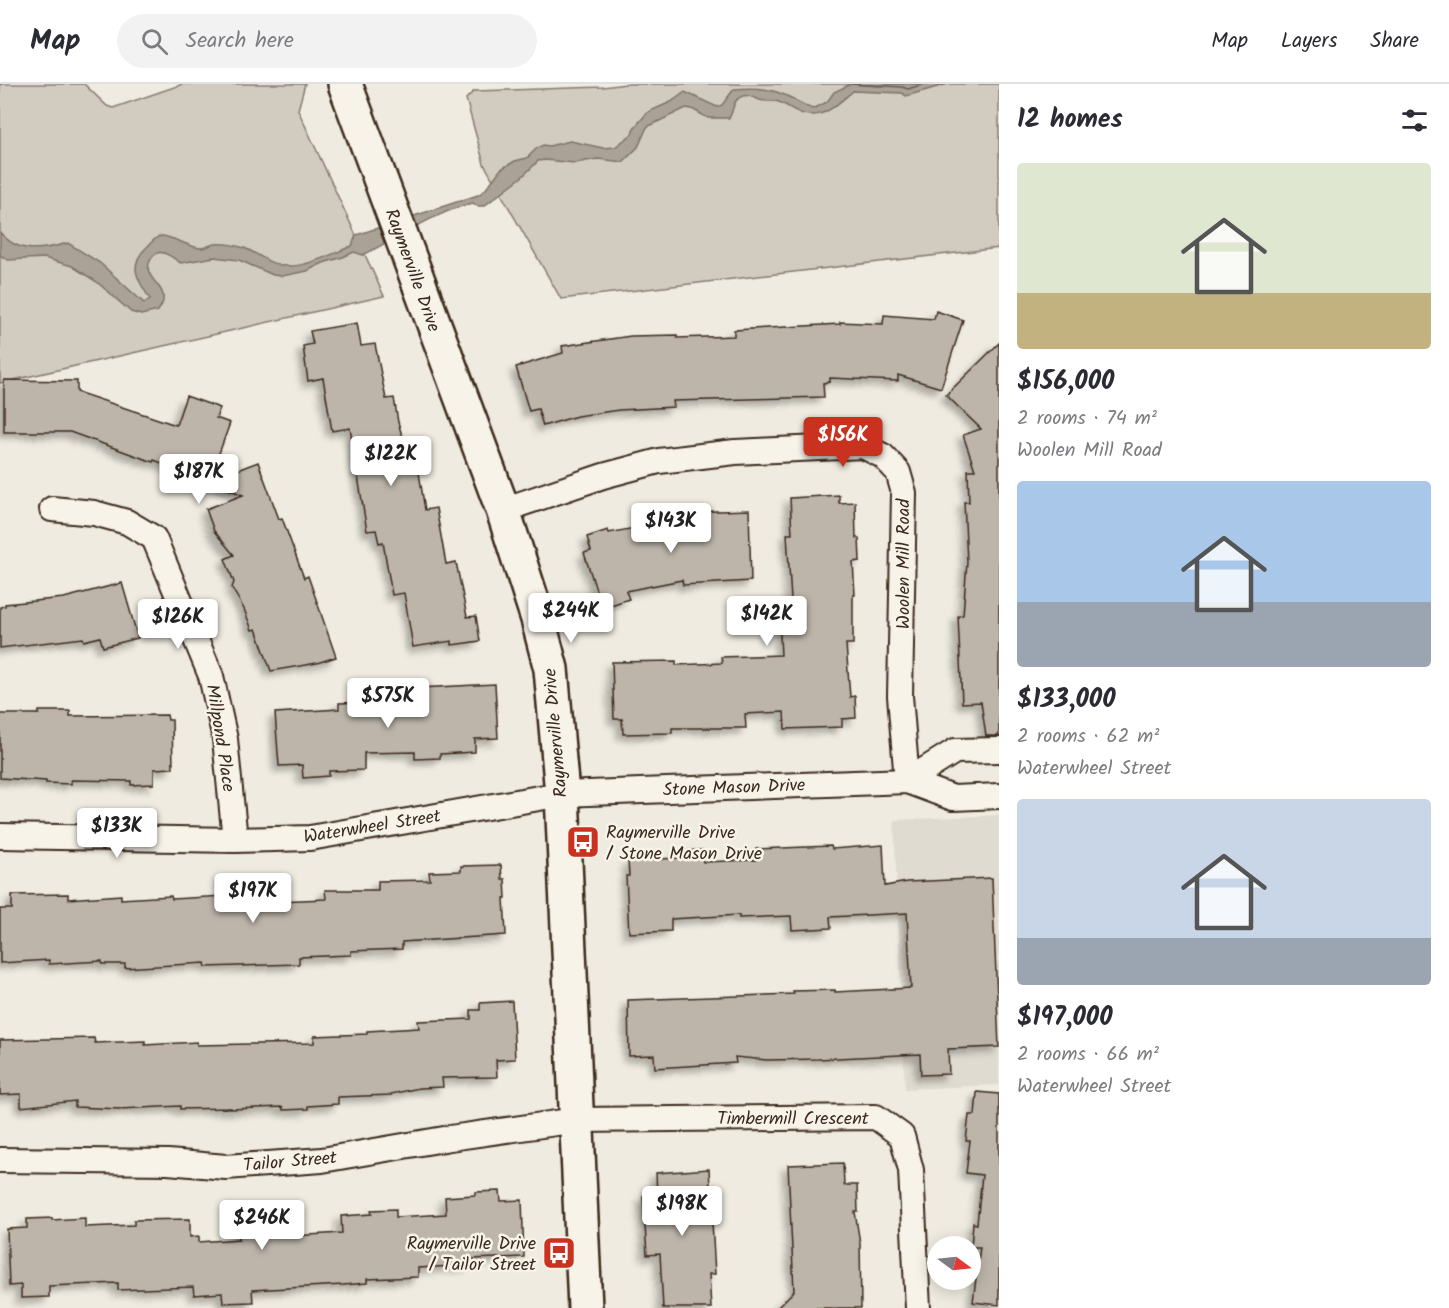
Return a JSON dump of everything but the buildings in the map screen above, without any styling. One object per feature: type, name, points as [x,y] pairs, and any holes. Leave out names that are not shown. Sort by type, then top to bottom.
[{"type":"street","name":"Raymerville Drive","points":[[345,84],[503,510],[538,619],[551,669],[562,794],[585,1308]]},
{"type":"street","name":"Woolen Mill Road","points":[[503,510],[658,461],[735,452],[863,446],[884,456],[898,472],[904,493],[900,696],[907,781]]},
{"type":"street","name":"Millpond Place","points":[[52,509],[105,516],[127,522],[154,538],[212,676],[225,739],[235,840]]},
{"type":"street","name":"Stone Mason Drive","points":[[907,781],[955,751],[999,750]]},
{"type":"street","name":"Stone Mason Drive","points":[[562,794],[907,781],[953,798],[999,796]]},
{"type":"street","name":"Waterwheel Street","points":[[0,836],[235,840],[310,838],[562,794]]},
{"type":"street","name":"Timbermill Crescent","points":[[577,1120],[876,1117],[902,1136],[911,1170],[918,1308]]},
{"type":"street","name":"Tailor Street","points":[[0,1160],[168,1162],[226,1167],[270,1164],[322,1160],[577,1120]]},
{"type":"shaded area","points":[[0,84],[84,84],[107,106],[113,108],[183,84],[305,84],[298,110],[384,296],[0,383]]},
{"type":"shaded area","points":[[626,84],[999,84],[999,248],[561,299],[484,164],[466,99],[474,91],[603,87]]},
{"type":"shaded area","points":[[999,815],[999,1085],[905,1089],[894,820]]},
{"type":"water","points":[[851,84],[879,86],[884,84],[948,84],[906,96],[902,93],[853,91],[833,108],[815,115],[801,113],[779,102],[762,101],[747,95],[737,100],[729,118],[708,118],[686,108],[647,127],[638,147],[623,162],[598,159],[575,163],[538,161],[523,176],[484,206],[477,206],[473,203],[446,212],[363,255],[354,252],[307,271],[282,276],[273,275],[239,260],[214,257],[181,263],[166,254],[157,253],[148,268],[162,292],[163,302],[158,311],[141,315],[131,312],[97,282],[72,266],[44,258],[8,260],[0,255],[0,232],[15,244],[31,249],[68,243],[100,263],[144,303],[150,299],[136,273],[137,260],[153,240],[161,236],[201,248],[214,244],[235,246],[247,249],[280,265],[302,265],[352,246],[356,235],[478,195],[485,190],[501,169],[515,161],[527,158],[543,145],[549,146],[570,141],[603,148],[615,147],[632,134],[634,128],[648,112],[671,102],[685,92],[717,107],[722,105],[734,89],[763,89],[777,92],[813,109],[827,102],[834,92]]},
{"type":"place","name":"Raymerville Drive / Stone Mason Drive","points":[[583,842]]},
{"type":"place","name":"Raymerville Drive / Tailor Street","points":[[559,1253]]}]
